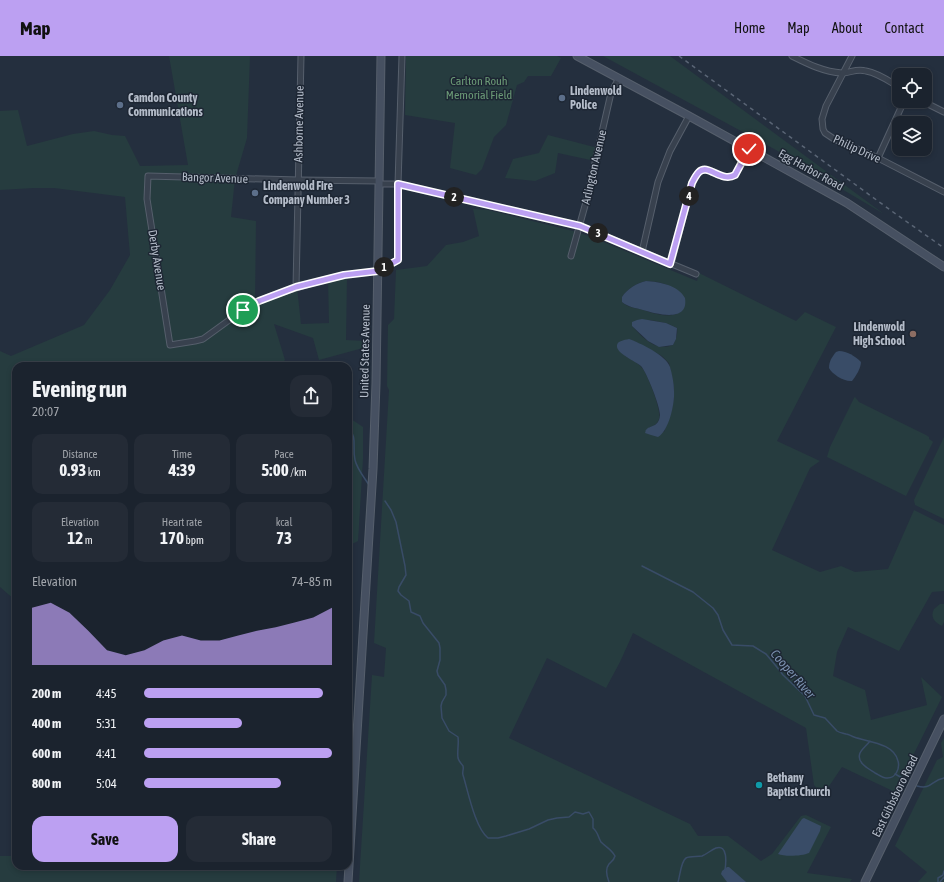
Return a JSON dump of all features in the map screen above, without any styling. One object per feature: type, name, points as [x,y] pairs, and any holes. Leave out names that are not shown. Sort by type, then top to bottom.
[{"type":"street","name":"Ashborne Avenue","points":[[296,287],[301,56]]},
{"type":"street","name":"United States Avenue","points":[[352,814],[373,469],[376,383],[381,56]]},
{"type":"street","points":[[296,287],[344,275],[378,271],[398,260],[398,184],[402,56]]},
{"type":"street","name":"Egg Harbor Road","points":[[577,56],[847,203],[944,267]]},
{"type":"street","points":[[792,56],[821,69],[843,73],[856,70],[871,72],[892,83]]},
{"type":"street","name":"Philip Drive","points":[[852,56],[826,106],[822,119],[825,133],[834,139],[878,158],[944,192]]},
{"type":"street","name":"Arlington Avenue","points":[[571,256],[586,202],[611,93],[619,78]]},
{"type":"street","points":[[932,106],[944,112]]},
{"type":"street","points":[[878,158],[901,108]]},
{"type":"street","points":[[642,252],[658,182],[670,151],[689,116]]},
{"type":"street","points":[[670,264],[692,183],[699,172],[702,170],[707,170],[724,177],[731,177],[735,175],[749,149]]},
{"type":"street","name":"Bangor Avenue","points":[[148,176],[398,184],[580,226],[696,274]]},
{"type":"street","name":"Derby Avenue","points":[[148,176],[148,199],[170,345],[203,339],[243,310],[259,301],[296,287]]},
{"type":"street","name":"East Gibbsboro Road","points":[[865,882],[944,719]]},
{"type":"street","name":"United States Avenue","points":[[348,882],[349,870]]},
{"type":"green space","points":[[169,56],[250,56],[247,138],[235,179],[231,217],[256,221],[255,303],[297,287],[301,324],[329,323],[328,278],[347,276],[346,340],[365,341],[365,351],[363,348],[319,360],[313,338],[274,324],[285,360],[283,362],[12,362],[12,598],[0,587],[0,351],[11,356],[84,325],[110,290],[130,255],[125,197],[54,188],[0,190],[0,111],[18,110],[27,146],[73,134],[94,131],[125,136],[140,166],[188,165]]},
{"type":"green space","name":"Carlton Rouh Memorial Field","points":[[406,56],[557,56],[561,58],[551,76],[528,76],[524,82],[517,85],[506,125],[494,137],[482,169],[476,175],[450,168],[455,123],[405,115]]},
{"type":"green space","points":[[603,56],[670,56],[884,214],[776,150]]},
{"type":"green space","points":[[548,135],[598,148],[595,161],[558,153],[555,173],[535,181],[505,178],[513,159],[539,153]]},
{"type":"green space","points":[[473,209],[488,210],[573,231],[589,236],[697,281],[699,273],[796,321],[805,312],[836,327],[777,441],[820,461],[810,468],[772,550],[820,572],[841,566],[855,572],[888,569],[914,510],[944,525],[944,591],[932,592],[899,651],[848,627],[837,652],[833,676],[865,690],[871,720],[927,705],[921,677],[942,697],[895,792],[842,767],[823,795],[814,785],[806,728],[633,633],[606,688],[547,658],[509,738],[690,824],[698,836],[728,836],[761,861],[772,854],[801,816],[806,815],[831,827],[807,873],[852,879],[850,882],[359,882],[372,675],[384,677],[386,648],[374,643],[389,390],[387,386],[388,325],[394,319],[396,270],[427,266],[446,245],[463,242],[479,236]],"holes":[[[646,281],[668,285],[682,311],[672,315],[661,315],[631,307],[622,302],[622,297],[629,289]],[[650,320],[666,323],[677,328],[677,335],[673,345],[661,347],[650,343],[632,326]],[[634,341],[662,356],[669,363],[674,387],[674,399],[664,432],[646,431],[658,422],[659,415],[657,402],[643,369],[635,361],[625,356]]]},
{"type":"green space","points":[[855,397],[859,402],[926,435],[933,442],[906,496],[827,457],[830,447]]},
{"type":"green space","points":[[352,420],[363,427],[363,459],[358,541],[352,544]]},
{"type":"green space","points":[[944,437],[944,519],[915,505],[914,500]]},
{"type":"green space","points":[[940,604],[944,604],[944,622],[942,626],[935,621],[932,614],[934,609]]},
{"type":"green space","points":[[944,738],[944,882],[918,882],[927,872],[895,846],[937,760],[943,757],[941,743]]},
{"type":"green space","points":[[0,856],[12,856],[12,870],[337,870],[336,882],[0,882]]},
{"type":"water","points":[[646,281],[663,283],[678,290],[685,298],[685,306],[682,311],[677,314],[663,315],[632,307],[622,302],[622,297],[629,289]]},
{"type":"water","points":[[642,319],[666,323],[677,328],[676,339],[673,345],[659,347],[648,341],[632,326],[632,322]]},
{"type":"water","points":[[629,339],[646,346],[658,354],[668,363],[670,367],[674,385],[673,402],[668,423],[662,434],[658,437],[645,433],[647,428],[654,426],[658,422],[660,415],[656,397],[650,382],[641,366],[623,355],[617,347],[619,342]]},
{"type":"water","points":[[839,351],[851,354],[861,362],[857,374],[852,381],[839,377],[829,368],[832,357]]},
{"type":"water","points":[[804,818],[821,826],[809,853],[794,856],[778,854],[802,819]]},
{"type":"water","points":[[727,867],[729,867],[746,882],[727,882],[721,874]]},
{"type":"waterway","points":[[352,433],[356,463],[369,485]]},
{"type":"waterway","points":[[385,501],[396,522],[405,566],[406,575],[398,591],[409,601],[411,612],[420,616],[423,623],[439,643],[440,660],[437,671],[445,685],[446,690],[446,695],[441,706],[442,718],[449,731],[458,737],[458,758],[463,766],[463,775],[472,809],[483,833],[488,838],[498,838],[529,829],[548,820],[569,817],[575,812],[583,814],[589,812],[593,819],[593,828],[601,842],[611,850],[615,856],[607,868],[609,882]]},
{"type":"waterway","name":"Cooper River","points":[[642,566],[693,592],[713,608],[718,615],[723,630],[732,645],[753,646],[766,654],[783,675],[805,696],[814,715],[825,718],[838,732],[848,734],[880,744],[891,750],[896,755],[898,761],[898,770],[895,775],[889,778],[882,777],[861,763],[859,757],[860,753],[870,741]]},
{"type":"waterway","name":"Cooper River","points":[[895,774],[904,779]]},
{"type":"waterway","name":"Cooper River","points":[[917,786],[926,787],[944,778]]},
{"type":"waterway","points":[[678,882],[682,865],[686,858],[702,856],[716,848],[723,849],[724,851],[726,859],[725,870]]},
{"type":"waterway","points":[[938,882],[938,878],[943,875],[944,871]]},
{"type":"waterway","points":[[940,882],[944,877]]},
{"type":"railway","points":[[679,56],[944,248]]},
{"type":"place","name":"Lindenwold Police","points":[[562,98]]},
{"type":"place","name":"Camdon County Communications","points":[[120,105]]},
{"type":"place","name":"Lindenwold Fire Company Number 3","points":[[255,193]]},
{"type":"place","name":"Lindenwold High School","points":[[913,334]]},
{"type":"place","name":"Bethany Baptist Church","points":[[759,785]]},
{"type":"route","points":[[243,310],[259,301],[296,287],[344,275],[378,271],[398,260],[398,184],[580,226],[670,264],[692,183],[699,172],[702,170],[707,170],[724,177],[731,177],[735,175],[749,149]]}]
